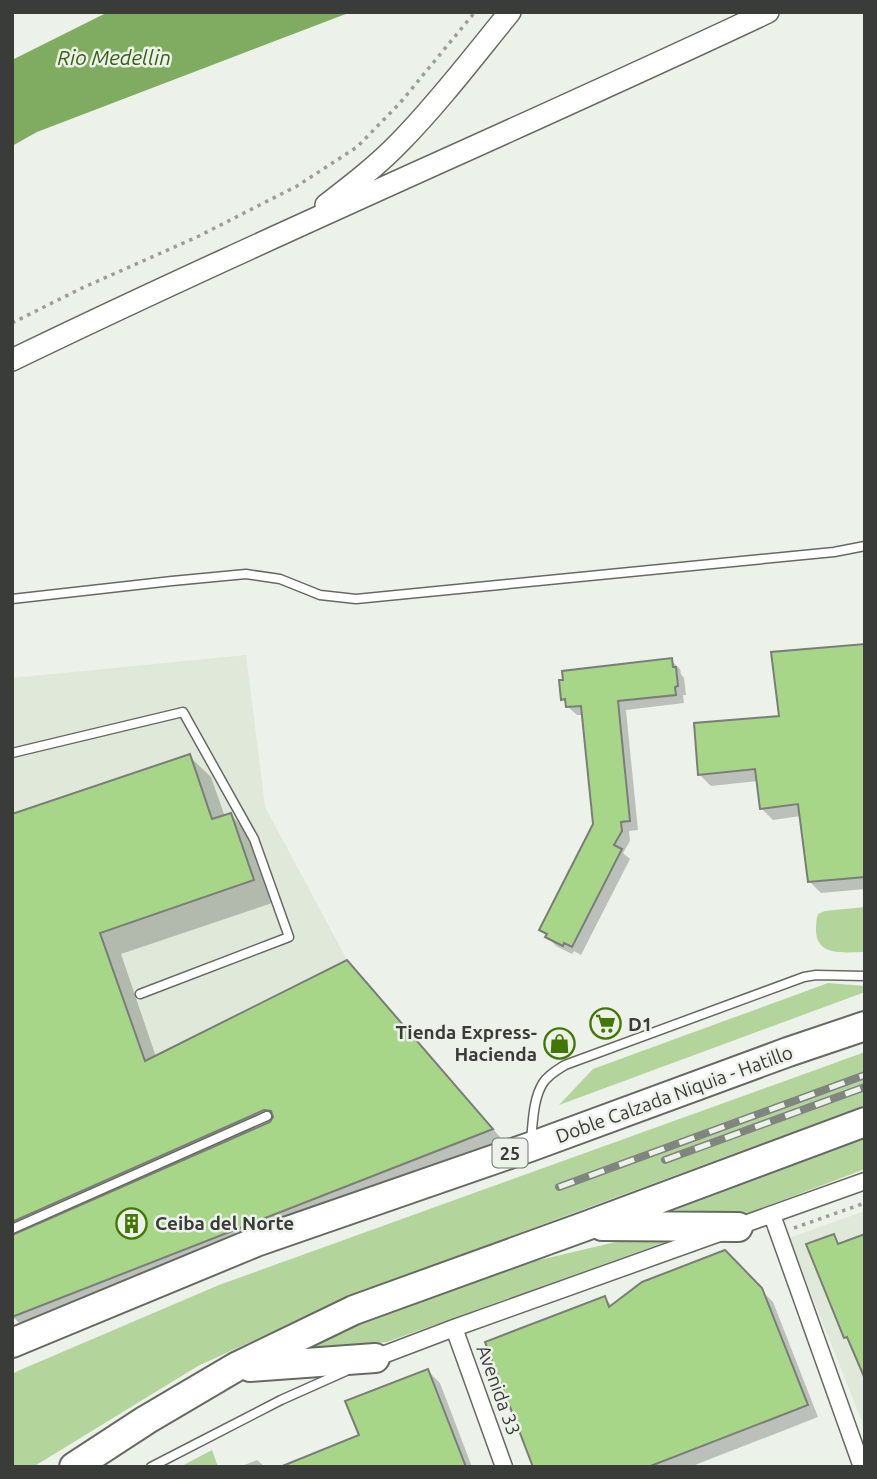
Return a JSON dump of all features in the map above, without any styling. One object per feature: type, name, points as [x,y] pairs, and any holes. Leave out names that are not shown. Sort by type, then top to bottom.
[{"type":"highway","name":"Doble Calzada Niquia - Hatillo","points":[[12,1343],[256,1242],[865,1026]]},
{"type":"highway","points":[[74,1467],[146,1420],[236,1367],[354,1310],[865,1122]]},
{"type":"highway","points":[[586,1226],[738,1227]]},
{"type":"highway","points":[[236,1367],[376,1358]]},
{"type":"main road","points":[[301,226],[399,143],[510,12]]},
{"type":"main road","points":[[20,356],[768,12]]},
{"type":"street","points":[[376,1358],[865,1181]]},
{"type":"street","points":[[772,1215],[862,1467]]},
{"type":"street","name":"Avenida 33","points":[[454,1328],[504,1467]]},
{"type":"lane","points":[[12,599],[246,574],[280,579],[320,595],[356,599],[834,552],[865,546]]},
{"type":"lane","points":[[12,753],[183,712],[254,839],[289,937],[140,994]]},
{"type":"lane","points":[[530,1147],[535,1108],[542,1084],[565,1065],[804,977],[865,976]]},
{"type":"lane","points":[[12,1229],[267,1116]]},
{"type":"lane","points":[[151,1467],[271,1405],[376,1358]]},
{"type":"path","points":[[13,323],[82,288],[197,237],[297,186],[357,147],[400,103],[475,12]]},
{"type":"path","points":[[779,1233],[865,1203]]},
{"type":"shaded area","points":[[246,655],[265,807],[347,960],[153,1057],[146,1068],[12,1122],[12,678]]},
{"type":"shaded area","points":[[865,907],[865,952],[833,951],[821,945],[816,931],[818,914]]},
{"type":"shaded area","points":[[828,983],[865,986],[865,992],[559,1105],[593,1069]]},
{"type":"shaded area","points":[[865,1052],[865,1105],[352,1295],[198,1366],[33,1467],[12,1467],[12,1374],[20,1370],[219,1285]]},
{"type":"shaded area","points":[[865,1139],[865,1169],[730,1220],[659,1216]]},
{"type":"shaded area","points":[[865,1211],[865,1429],[789,1238]]},
{"type":"shaded area","points":[[671,1240],[387,1342],[289,1355],[347,1327],[518,1265],[620,1241]]},
{"type":"shaded area","points":[[212,1450],[218,1467],[180,1467]]},
{"type":"water","name":"Rio Medellin","points":[[108,12],[351,12],[37,132],[12,146],[12,60]]},
{"type":"building","points":[[865,644],[865,877],[808,882],[798,804],[760,809],[755,769],[698,775],[694,723],[779,716],[771,652]]},
{"type":"building","points":[[672,658],[673,667],[676,667],[676,695],[618,701],[630,821],[621,822],[622,831],[614,845],[622,849],[572,947],[564,943],[563,946],[545,937],[547,934],[539,930],[593,824],[581,706],[566,707],[565,699],[561,700],[559,680],[563,680],[562,671]]},
{"type":"building","name":"Ceiba del Norte","points":[[190,754],[212,819],[231,813],[254,880],[100,933],[145,1061],[347,960],[493,1129],[12,1317],[12,1235],[270,1122],[273,1117],[271,1111],[264,1110],[12,1222],[12,814]]},
{"type":"building","points":[[834,1234],[838,1244],[865,1234],[865,1379],[847,1337],[844,1338],[806,1244]]},
{"type":"building","points":[[725,1250],[762,1288],[808,1405],[648,1467],[533,1467],[485,1342],[605,1296],[609,1307],[642,1282]]},
{"type":"building","points":[[428,1369],[466,1467],[280,1467],[359,1435],[345,1401]]},
{"type":"railway","points":[[559,1187],[865,1075]]},
{"type":"railway","points":[[665,1160],[865,1087]]},
{"type":"place","name":"D1","points":[[605,1024]]},
{"type":"place","name":"Tienda Express- Hacienda","points":[[560,1043]]},
{"type":"place","name":"Ceiba del Norte","points":[[132,1223]]}]
